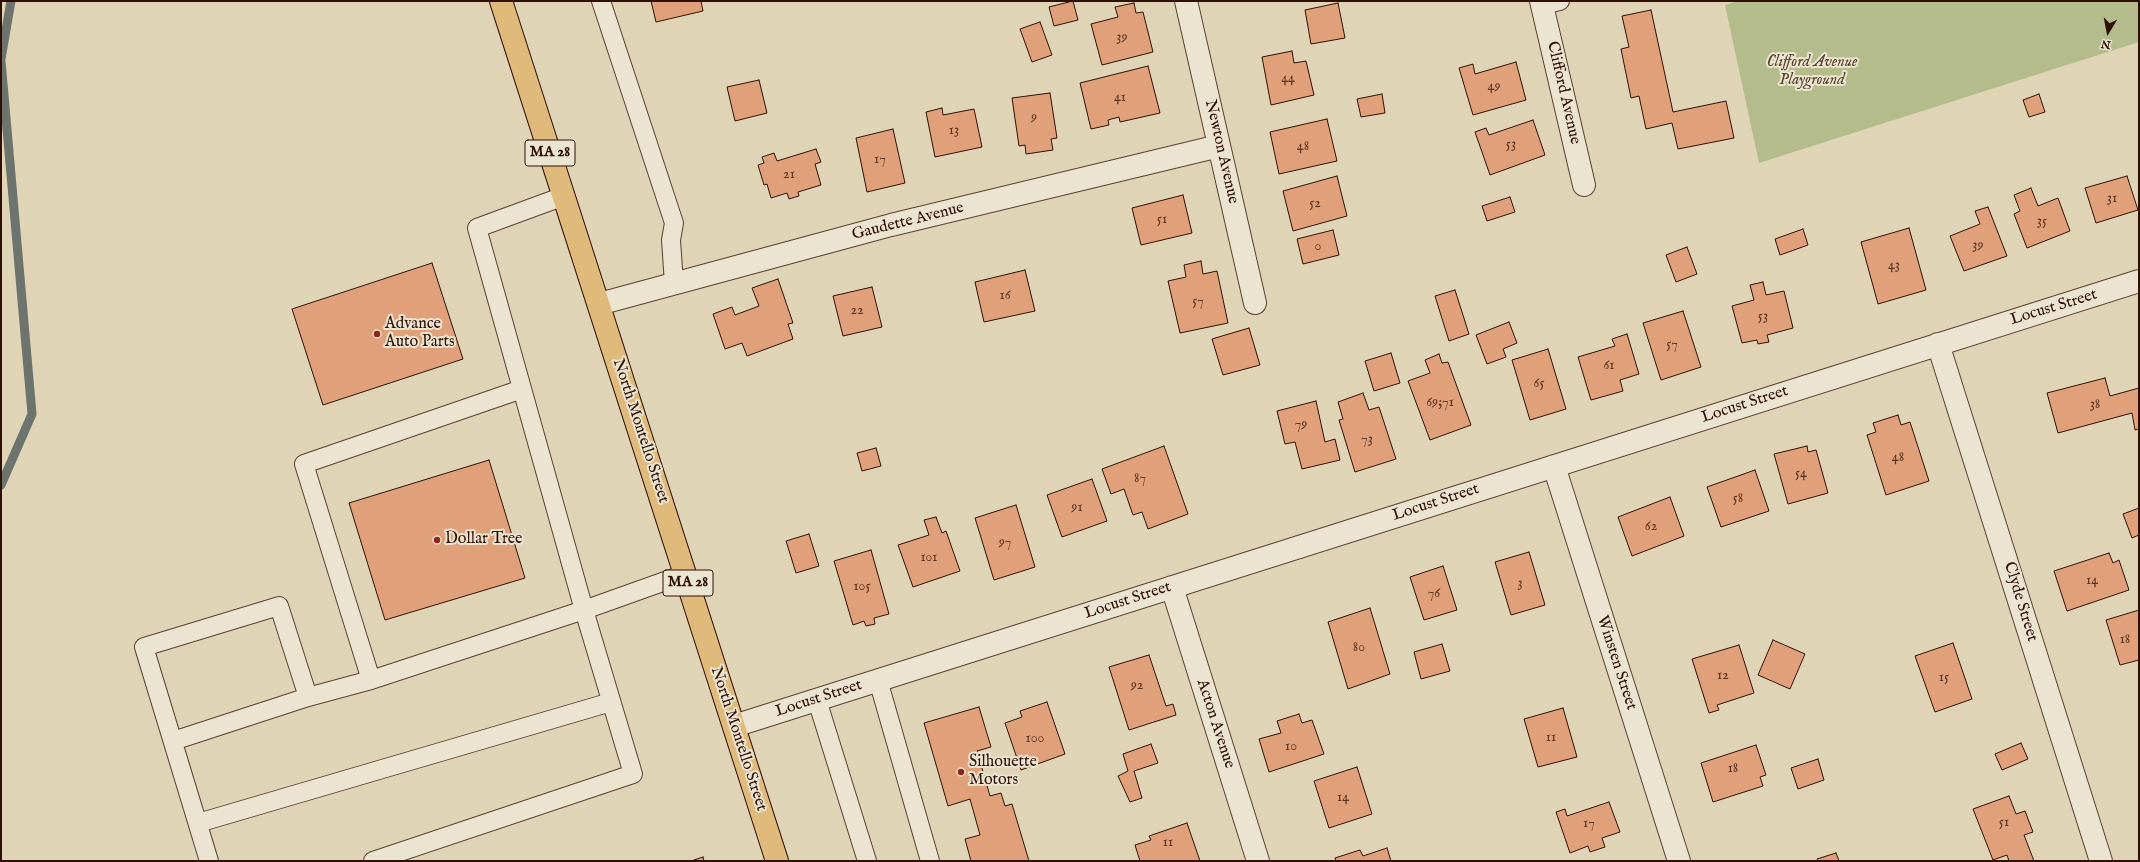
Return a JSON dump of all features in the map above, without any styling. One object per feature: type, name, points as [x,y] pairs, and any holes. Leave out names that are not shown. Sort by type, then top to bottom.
[{"type":"main road","name":"North Montello Street","points":[[501,1],[777,861]]},
{"type":"street","name":"Newton Avenue","points":[[1186,1],[1255,303]]},
{"type":"street","name":"Clifford Avenue","points":[[1548,2],[1584,185]]},
{"type":"street","name":"Gaudette Avenue","points":[[599,304],[892,225],[1220,146]]},
{"type":"street","name":"Locust Street","points":[[734,726],[2139,281]]},
{"type":"street","name":"Clyde Street","points":[[1938,344],[2101,861]]},
{"type":"street","name":"Winsten Street","points":[[1554,466],[1679,861]]},
{"type":"street","name":"Acton Avenue","points":[[1172,587],[1258,861]]},
{"type":"lane","points":[[601,1],[674,224],[671,240],[674,284]]},
{"type":"lane","points":[[373,861],[633,774],[584,610],[477,228],[564,196]]},
{"type":"lane","points":[[371,680],[304,464],[522,389]]},
{"type":"lane","points":[[173,741],[308,698],[371,680],[584,610],[685,574]]},
{"type":"lane","points":[[210,861],[144,647],[279,606],[308,698]]},
{"type":"lane","points":[[878,680],[930,861]]},
{"type":"lane","points":[[817,700],[867,861]]},
{"type":"lane","points":[[198,822],[611,702]]},
{"type":"green space","name":"Clifford Avenue Playground","points":[[1738,1],[2139,1],[2139,42],[1759,163],[1725,5]]},
{"type":"building","points":[[651,1],[701,1],[703,11],[656,22]]},
{"type":"building","points":[[1073,1],[1078,20],[1054,26],[1049,7]]},
{"type":"building","points":[[1134,3],[1136,13],[1143,12],[1153,52],[1102,65],[1091,24],[1118,17],[1115,7]]},
{"type":"building","points":[[1338,3],[1345,38],[1311,44],[1305,10]]},
{"type":"building","points":[[1651,10],[1673,112],[1726,101],[1734,138],[1678,149],[1672,123],[1646,129],[1639,96],[1631,98],[1621,49],[1629,47],[1622,16]]},
{"type":"building","points":[[1040,22],[1052,55],[1032,62],[1020,29]]},
{"type":"building","points":[[1292,51],[1294,63],[1306,61],[1314,95],[1271,105],[1262,57]]},
{"type":"building","points":[[1516,62],[1526,100],[1473,115],[1459,68],[1473,64],[1475,74]]},
{"type":"building","points":[[1148,66],[1160,113],[1120,122],[1119,117],[1108,120],[1109,125],[1091,129],[1080,83]]},
{"type":"building","points":[[759,80],[767,113],[735,121],[727,87]]},
{"type":"building","points":[[1050,93],[1057,138],[1051,139],[1053,150],[1026,154],[1025,145],[1019,146],[1012,98]]},
{"type":"building","points":[[1382,94],[1385,113],[1361,117],[1357,99]]},
{"type":"building","points":[[2039,94],[2045,112],[2029,117],[2023,100]]},
{"type":"building","points":[[942,108],[943,115],[974,109],[982,147],[935,157],[926,112]]},
{"type":"building","points":[[1327,119],[1337,161],[1279,174],[1270,132]]},
{"type":"building","points":[[1533,120],[1545,155],[1490,175],[1475,132],[1486,128],[1489,135]]},
{"type":"building","points":[[893,129],[905,183],[867,192],[856,138]]},
{"type":"building","points":[[816,149],[821,162],[815,164],[821,185],[798,192],[799,196],[789,199],[787,193],[771,198],[767,184],[764,185],[758,165],[764,163],[762,157],[774,153],[777,161]]},
{"type":"building","points":[[1337,176],[1347,216],[1293,231],[1283,191]]},
{"type":"building","points":[[2127,176],[2138,210],[2096,223],[2085,188]]},
{"type":"building","points":[[2031,188],[2038,206],[2058,198],[2070,231],[2027,248],[2014,214],[2020,211],[2014,195]]},
{"type":"building","points":[[1183,195],[1192,233],[1141,245],[1132,208]]},
{"type":"building","points":[[1510,197],[1515,212],[1487,221],[1482,206]]},
{"type":"building","points":[[1988,207],[2007,256],[1964,271],[1950,236],[1980,224],[1975,211]]},
{"type":"building","points":[[1909,228],[1926,290],[1878,304],[1861,242]]},
{"type":"building","points":[[1803,229],[1808,245],[1780,255],[1775,239]]},
{"type":"building","points":[[1333,230],[1339,255],[1303,264],[1297,239]]},
{"type":"building","points":[[1687,247],[1697,274],[1676,282],[1666,255]]},
{"type":"building","points":[[1201,261],[1203,274],[1217,271],[1228,323],[1180,333],[1168,281],[1186,277],[1184,265]]},
{"type":"building","name":"Advance Auto Parts","points":[[432,263],[463,359],[323,405],[292,309]]},
{"type":"building","points":[[1025,270],[1035,311],[984,322],[975,282]]},
{"type":"building","points":[[778,279],[793,323],[788,324],[793,339],[747,356],[742,343],[725,349],[713,314],[732,307],[735,315],[759,306],[752,288]]},
{"type":"building","points":[[1763,282],[1766,295],[1784,291],[1793,328],[1767,335],[1769,342],[1758,344],[1757,340],[1742,343],[1732,306],[1754,300],[1750,285]]},
{"type":"building","points":[[872,287],[882,327],[843,336],[833,296]]},
{"type":"building","points":[[1455,290],[1469,334],[1449,341],[1435,296]]},
{"type":"building","points":[[1683,311],[1701,367],[1661,380],[1643,323]]},
{"type":"building","points":[[1509,322],[1517,343],[1503,349],[1506,357],[1487,364],[1476,335]]},
{"type":"building","points":[[1249,328],[1260,365],[1223,375],[1212,339]]},
{"type":"building","points":[[1627,334],[1639,374],[1620,380],[1623,391],[1591,400],[1578,357],[1615,346],[1612,339]]},
{"type":"building","points":[[1548,349],[1566,409],[1530,420],[1512,360]]},
{"type":"building","points":[[1391,353],[1400,383],[1374,391],[1365,361]]},
{"type":"building","points":[[1439,354],[1442,363],[1448,362],[1471,425],[1430,440],[1408,381],[1430,373],[1425,360]]},
{"type":"building","points":[[2105,378],[2110,396],[2139,388],[2139,429],[2135,430],[2132,413],[2058,433],[2047,393]]},
{"type":"building","points":[[1363,393],[1369,410],[1379,407],[1396,459],[1355,472],[1339,420],[1343,419],[1338,402]]},
{"type":"building","points":[[1316,401],[1325,442],[1335,439],[1340,460],[1302,469],[1295,442],[1285,444],[1277,411]]},
{"type":"building","points":[[1898,415],[1901,425],[1910,422],[1929,481],[1886,495],[1867,435],[1876,432],[1873,423]]},
{"type":"building","points":[[1164,446],[1188,514],[1148,529],[1142,512],[1133,515],[1124,489],[1111,494],[1102,469]]},
{"type":"building","points":[[1807,446],[1808,452],[1816,450],[1828,493],[1788,504],[1774,454]]},
{"type":"building","points":[[876,448],[881,466],[862,471],[857,453]]},
{"type":"building","name":"Dollar Tree","points":[[489,460],[525,578],[385,620],[349,503]]},
{"type":"building","points":[[1755,470],[1769,511],[1721,527],[1707,487]]},
{"type":"building","points":[[1092,479],[1107,521],[1062,537],[1047,495]]},
{"type":"building","points":[[1670,497],[1684,536],[1632,556],[1618,517]]},
{"type":"building","points":[[1016,505],[1035,567],[994,580],[975,518]]},
{"type":"building","points":[[2139,508],[2139,535],[2132,538],[2123,514]]},
{"type":"building","points":[[936,517],[942,533],[946,531],[960,571],[913,587],[898,545],[929,535],[924,520]]},
{"type":"building","points":[[809,534],[819,566],[796,573],[786,541]]},
{"type":"building","points":[[871,550],[889,614],[874,618],[875,624],[866,626],[864,621],[853,625],[834,561]]},
{"type":"building","points":[[1529,552],[1545,605],[1511,615],[1495,562]]},
{"type":"building","points":[[2109,553],[2113,563],[2119,560],[2129,590],[2067,611],[2054,571]]},
{"type":"building","points":[[1443,566],[1457,610],[1424,620],[1410,577]]},
{"type":"building","points":[[1370,608],[1390,674],[1348,689],[1328,622]]},
{"type":"building","points":[[2139,610],[2139,660],[2120,665],[2106,620]]},
{"type":"building","points":[[1773,640],[1805,654],[1790,689],[1758,675]]},
{"type":"building","points":[[1953,643],[1972,699],[1935,712],[1915,656]]},
{"type":"building","points":[[1442,644],[1450,671],[1421,679],[1414,652]]},
{"type":"building","points":[[1739,645],[1754,693],[1717,705],[1719,710],[1709,713],[1692,659]]},
{"type":"building","points":[[1149,655],[1166,706],[1173,704],[1176,715],[1129,730],[1109,667]]},
{"type":"building","points":[[1047,702],[1065,754],[1021,770],[1005,723],[1022,717],[1020,711]]},
{"type":"building","name":"Silhouette Motors","points":[[979,707],[991,747],[977,751],[990,796],[1001,793],[1005,806],[1012,804],[1029,861],[971,861],[965,839],[980,835],[970,799],[948,806],[924,723]]},
{"type":"building","points":[[1563,708],[1577,757],[1538,767],[1524,719]]},
{"type":"building","points":[[1299,714],[1302,723],[1312,720],[1324,754],[1269,772],[1259,739],[1281,733],[1277,721]]},
{"type":"building","points":[[2021,743],[2028,759],[2002,770],[1995,754]]},
{"type":"building","points":[[1151,744],[1158,763],[1134,771],[1142,798],[1130,802],[1118,776],[1128,771],[1123,754]]},
{"type":"building","points":[[1756,745],[1766,775],[1760,777],[1763,786],[1713,802],[1701,763]]},
{"type":"building","points":[[1818,759],[1824,780],[1798,789],[1791,768]]},
{"type":"building","points":[[1357,767],[1372,814],[1329,828],[1314,781]]},
{"type":"building","points":[[2009,796],[2016,814],[2025,811],[2033,832],[2024,835],[2034,861],[2009,861],[2007,855],[1993,860],[1973,809]]},
{"type":"building","points":[[1609,802],[1620,832],[1602,838],[1605,847],[1590,852],[1588,846],[1570,853],[1556,812],[1565,809],[1567,816]]},
{"type":"building","points":[[1187,823],[1200,861],[1140,861],[1135,845],[1151,840],[1149,836]]},
{"type":"building","points":[[1387,848],[1391,861],[1336,861],[1335,858],[1360,850],[1363,856]]},
{"type":"building","points":[[1836,853],[1839,861],[1818,861],[1817,859]]},
{"type":"building","points":[[703,857],[704,861],[691,861]]},
{"type":"waterway","points":[[1,59],[11,1]]},
{"type":"waterway","points":[[1,61],[32,414],[1,485]]},
{"type":"place","name":"Advance Auto Parts","points":[[377,334]]},
{"type":"place","name":"Dollar Tree","points":[[437,540]]},
{"type":"place","name":"Silhouette Motors","points":[[961,772]]}]
